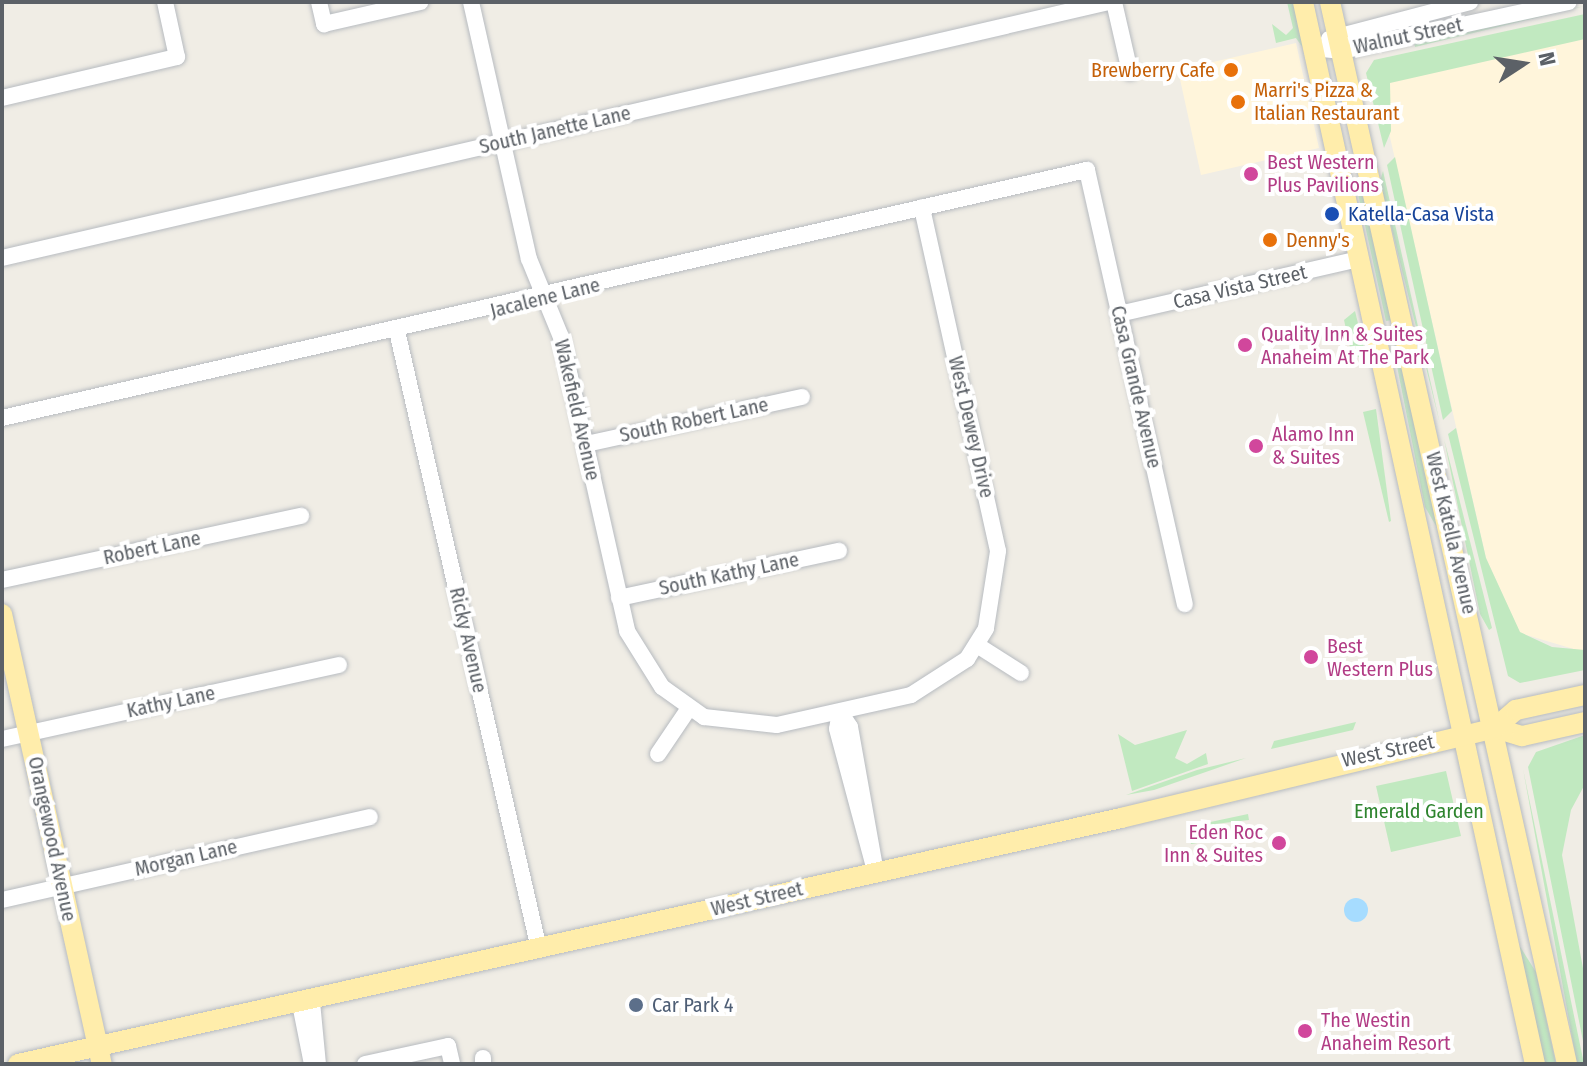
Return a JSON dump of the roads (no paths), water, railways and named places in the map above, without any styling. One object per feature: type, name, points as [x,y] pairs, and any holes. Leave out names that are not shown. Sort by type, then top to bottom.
[{"type":"main road","name":"West Katella Avenue","points":[[1303,2],[1535,1064]]},
{"type":"main road","name":"West Katella Avenue","points":[[1330,2],[1495,728],[1567,1064]]},
{"type":"main road","name":"Orangewood Avenue","points":[[2,614],[100,1055]]},
{"type":"main road","points":[[1495,728],[1516,710],[1585,695]]},
{"type":"main road","points":[[1495,728],[1522,736],[1585,722]]},
{"type":"main road","name":"West Street","points":[[18,1064],[100,1055],[306,1003],[1495,728]]},
{"type":"street","points":[[2,98],[177,57],[165,2]]},
{"type":"street","points":[[319,2],[324,24],[421,2]]},
{"type":"street","name":"Wakefield Avenue","points":[[471,2],[529,259],[546,297],[586,444],[619,598],[647,669],[689,708]]},
{"type":"street","points":[[1111,2],[1130,72]]},
{"type":"street","name":"South Janette Lane","points":[[2,258],[1111,2]]},
{"type":"street","name":"Walnut Street","points":[[1340,43],[1470,2]]},
{"type":"street","name":"Walnut Street","points":[[1313,48],[1569,2]]},
{"type":"street","name":"Jacalene Lane","points":[[2,418],[546,297],[1087,170]]},
{"type":"street","name":"Casa Grande Avenue","points":[[1087,170],[1185,604]]},
{"type":"street","name":"West Dewey Drive","points":[[922,207],[998,551],[996,600],[977,645]]},
{"type":"street","name":"Casa Vista Street","points":[[1119,314],[1360,259]]},
{"type":"street","name":"Ricky Avenue","points":[[397,331],[539,949]]},
{"type":"street","name":"South Robert Lane","points":[[586,444],[802,397]]},
{"type":"street","name":"Robert Lane","points":[[2,580],[301,516]]},
{"type":"street","name":"South Kathy Lane","points":[[619,598],[839,551]]},
{"type":"street","points":[[658,754],[689,708],[759,727],[840,712],[927,688],[977,645],[1021,673]]},
{"type":"street","name":"Kathy Lane","points":[[2,739],[339,665]]},
{"type":"street","points":[[840,712],[850,727],[876,873]]},
{"type":"street","name":"Morgan Lane","points":[[2,900],[370,817]]},
{"type":"street","points":[[306,1003],[312,1064]]},
{"type":"street","points":[[306,1003],[318,1064]]},
{"type":"street","points":[[365,1064],[448,1046],[452,1064]]},
{"type":"water","points":[[1356,898],[1364,902],[1368,910],[1364,918],[1356,922],[1348,918],[1344,910],[1348,902]]},
{"type":"place","name":"Brewberry Cafe","points":[[1231,70]]},
{"type":"place","name":"Marri's Pizza & Italian Restaurant","points":[[1238,102]]},
{"type":"place","name":"Best Western Plus Pavilions","points":[[1251,174]]},
{"type":"place","name":"Katella-Casa Vista","points":[[1332,214]]},
{"type":"place","name":"Denny's","points":[[1270,240]]},
{"type":"place","name":"Quality Inn & Suites Anaheim At The Park","points":[[1245,345]]},
{"type":"place","name":"Alamo Inn & Suites","points":[[1256,446]]},
{"type":"place","name":"Best Western Plus","points":[[1311,657]]},
{"type":"place","name":"Eden Roc Inn & Suites","points":[[1279,843]]},
{"type":"place","name":"Car Park 4","points":[[636,1005]]},
{"type":"place","name":"The Westin Anaheim Resort","points":[[1305,1031]]},
{"type":"park label","name":"Emerald Garden","points":[[1419,811]]}]
